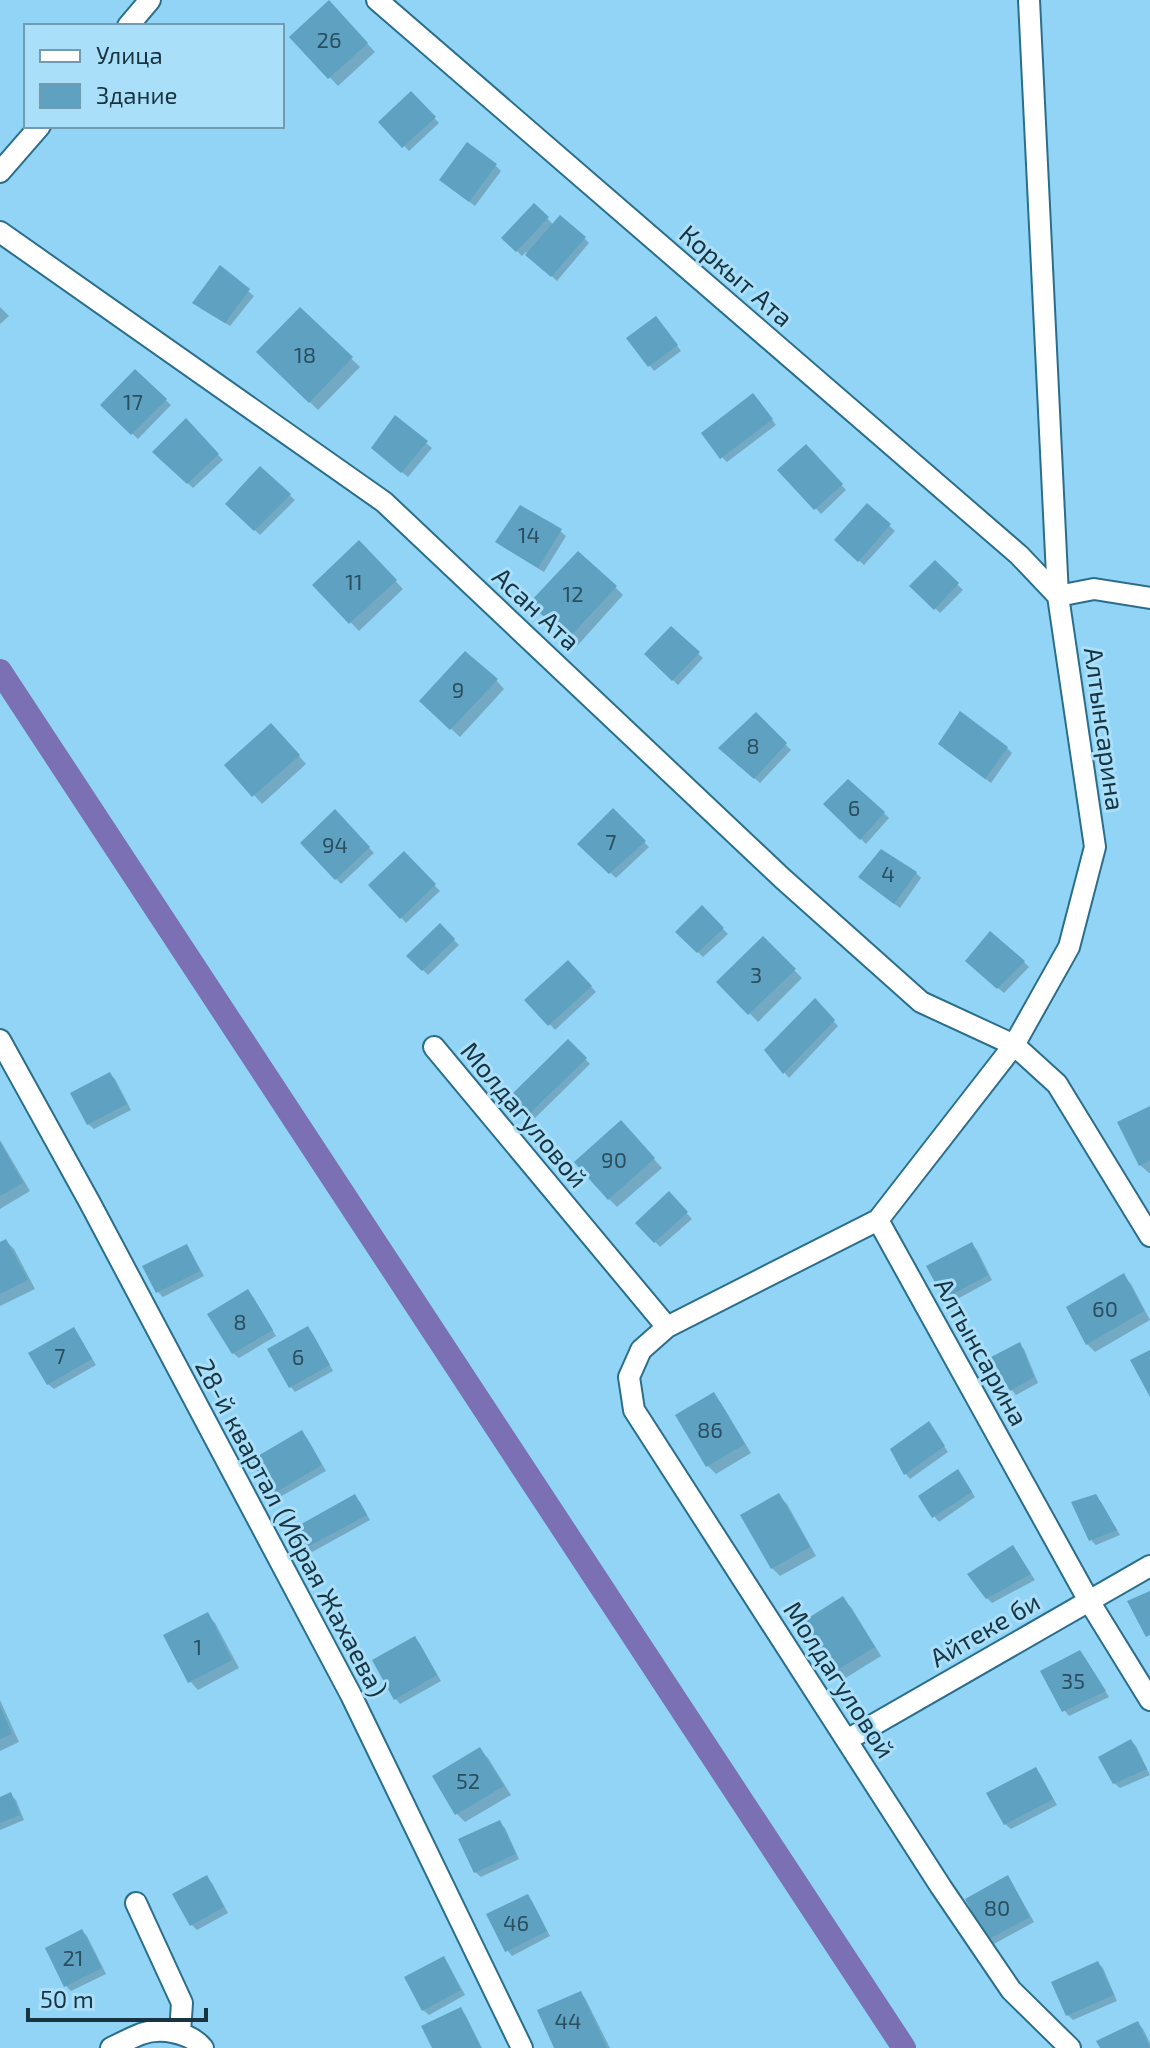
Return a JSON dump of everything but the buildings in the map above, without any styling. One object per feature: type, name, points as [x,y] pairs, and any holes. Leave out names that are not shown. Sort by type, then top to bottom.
[{"type":"street","points":[[130,24],[150,0]]},
{"type":"street","name":"Коркыт Ата","points":[[377,0],[1019,555],[1058,596]]},
{"type":"street","name":"Алтынсарина","points":[[1028,2],[1058,596],[1095,847],[1069,947],[1014,1045],[878,1220],[1089,1601],[1150,1700]]},
{"type":"street","points":[[0,172],[38,128]]},
{"type":"street","name":"Асан Ата","points":[[0,232],[384,502],[771,867],[921,1002],[1014,1045]]},
{"type":"street","points":[[1058,596],[1094,589],[1150,598]]},
{"type":"street","name":"28-й квартал (Ибрая Жахаева)","points":[[0,1040],[351,1695],[522,2048]]},
{"type":"street","points":[[1014,1045],[1057,1084],[1150,1236]]},
{"type":"street","name":"Молдагуловой","points":[[434,1047],[667,1327]]},
{"type":"street","name":"Молдагуловой","points":[[878,1220],[667,1327],[641,1350],[629,1377],[634,1410],[941,1887],[1011,1990],[1070,2048]]},
{"type":"street","name":"Айтеке би","points":[[847,1740],[1150,1566]]},
{"type":"street","points":[[136,1903],[182,2003],[180,2032]]},
{"type":"street","points":[[111,2048],[145,2032],[180,2032],[203,2048]]},
{"type":"waterway","points":[[0,671],[904,2048]]}]
